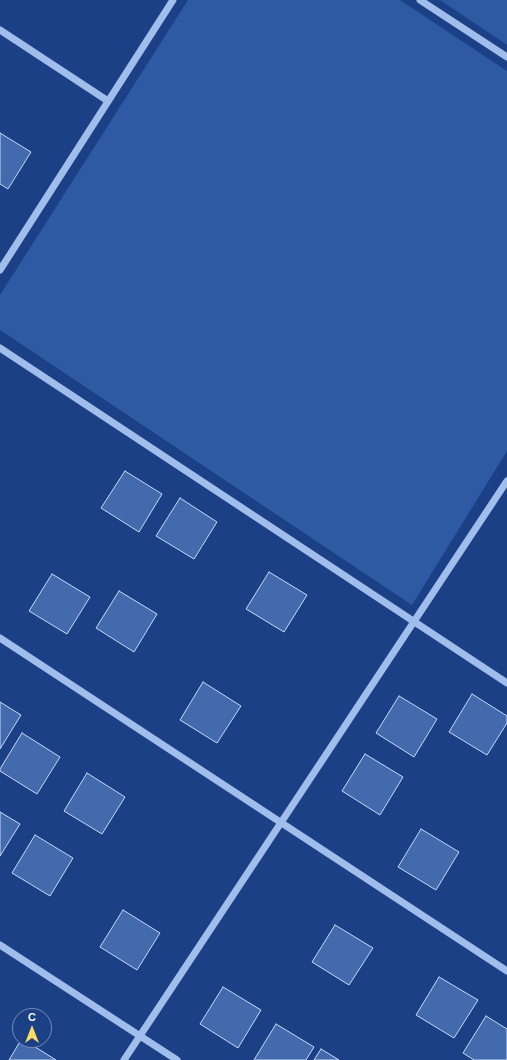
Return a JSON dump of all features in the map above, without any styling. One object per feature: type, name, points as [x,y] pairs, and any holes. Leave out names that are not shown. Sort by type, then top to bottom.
[{"type":"street","points":[[0,270],[174,0]]},
{"type":"street","points":[[420,0],[507,57]]},
{"type":"street","points":[[0,30],[108,101]]},
{"type":"street","points":[[0,348],[507,683]]},
{"type":"street","points":[[124,1060],[507,481]]},
{"type":"street","points":[[0,638],[507,971]]},
{"type":"street","points":[[0,945],[177,1060]]},
{"type":"shaded area","points":[[188,0],[400,0],[507,71],[507,451],[412,605],[0,330],[0,295]]},
{"type":"shaded area","points":[[440,0],[507,0],[507,45]]},
{"type":"building","points":[[0,133],[31,152],[8,189],[0,184]]},
{"type":"building","points":[[125,471],[162,494],[139,532],[101,508]]},
{"type":"building","points":[[180,498],[217,522],[194,559],[156,536]]},
{"type":"building","points":[[269,572],[307,595],[284,632],[246,609]]},
{"type":"building","points":[[52,574],[90,597],[67,634],[29,611]]},
{"type":"building","points":[[119,591],[157,614],[134,652],[96,628]]},
{"type":"building","points":[[203,682],[241,706],[217,743],[180,720]]},
{"type":"building","points":[[472,694],[507,716],[507,723],[487,755],[449,732]]},
{"type":"building","points":[[399,696],[437,719],[414,757],[376,733]]},
{"type":"building","points":[[0,702],[21,715],[0,749]]},
{"type":"building","points":[[22,733],[60,757],[37,794],[0,771]]},
{"type":"building","points":[[365,754],[403,777],[380,815],[342,791]]},
{"type":"building","points":[[87,773],[125,797],[102,834],[64,811]]},
{"type":"building","points":[[0,812],[20,824],[0,856]]},
{"type":"building","points":[[421,829],[459,852],[436,890],[398,867]]},
{"type":"building","points":[[35,835],[73,858],[50,896],[12,873]]},
{"type":"building","points":[[123,910],[160,933],[137,970],[100,947]]},
{"type":"building","points":[[335,925],[373,948],[349,985],[312,962]]},
{"type":"building","points":[[439,977],[478,1000],[454,1038],[416,1015]]},
{"type":"building","points":[[223,987],[261,1010],[238,1048],[200,1024]]},
{"type":"building","points":[[486,1016],[507,1029],[507,1060],[474,1060],[463,1053]]},
{"type":"building","points":[[276,1024],[314,1047],[306,1060],[254,1060]]},
{"type":"building","points":[[16,1048],[37,1048],[56,1060],[9,1060]]},
{"type":"building","points":[[321,1049],[339,1060],[314,1060]]}]
